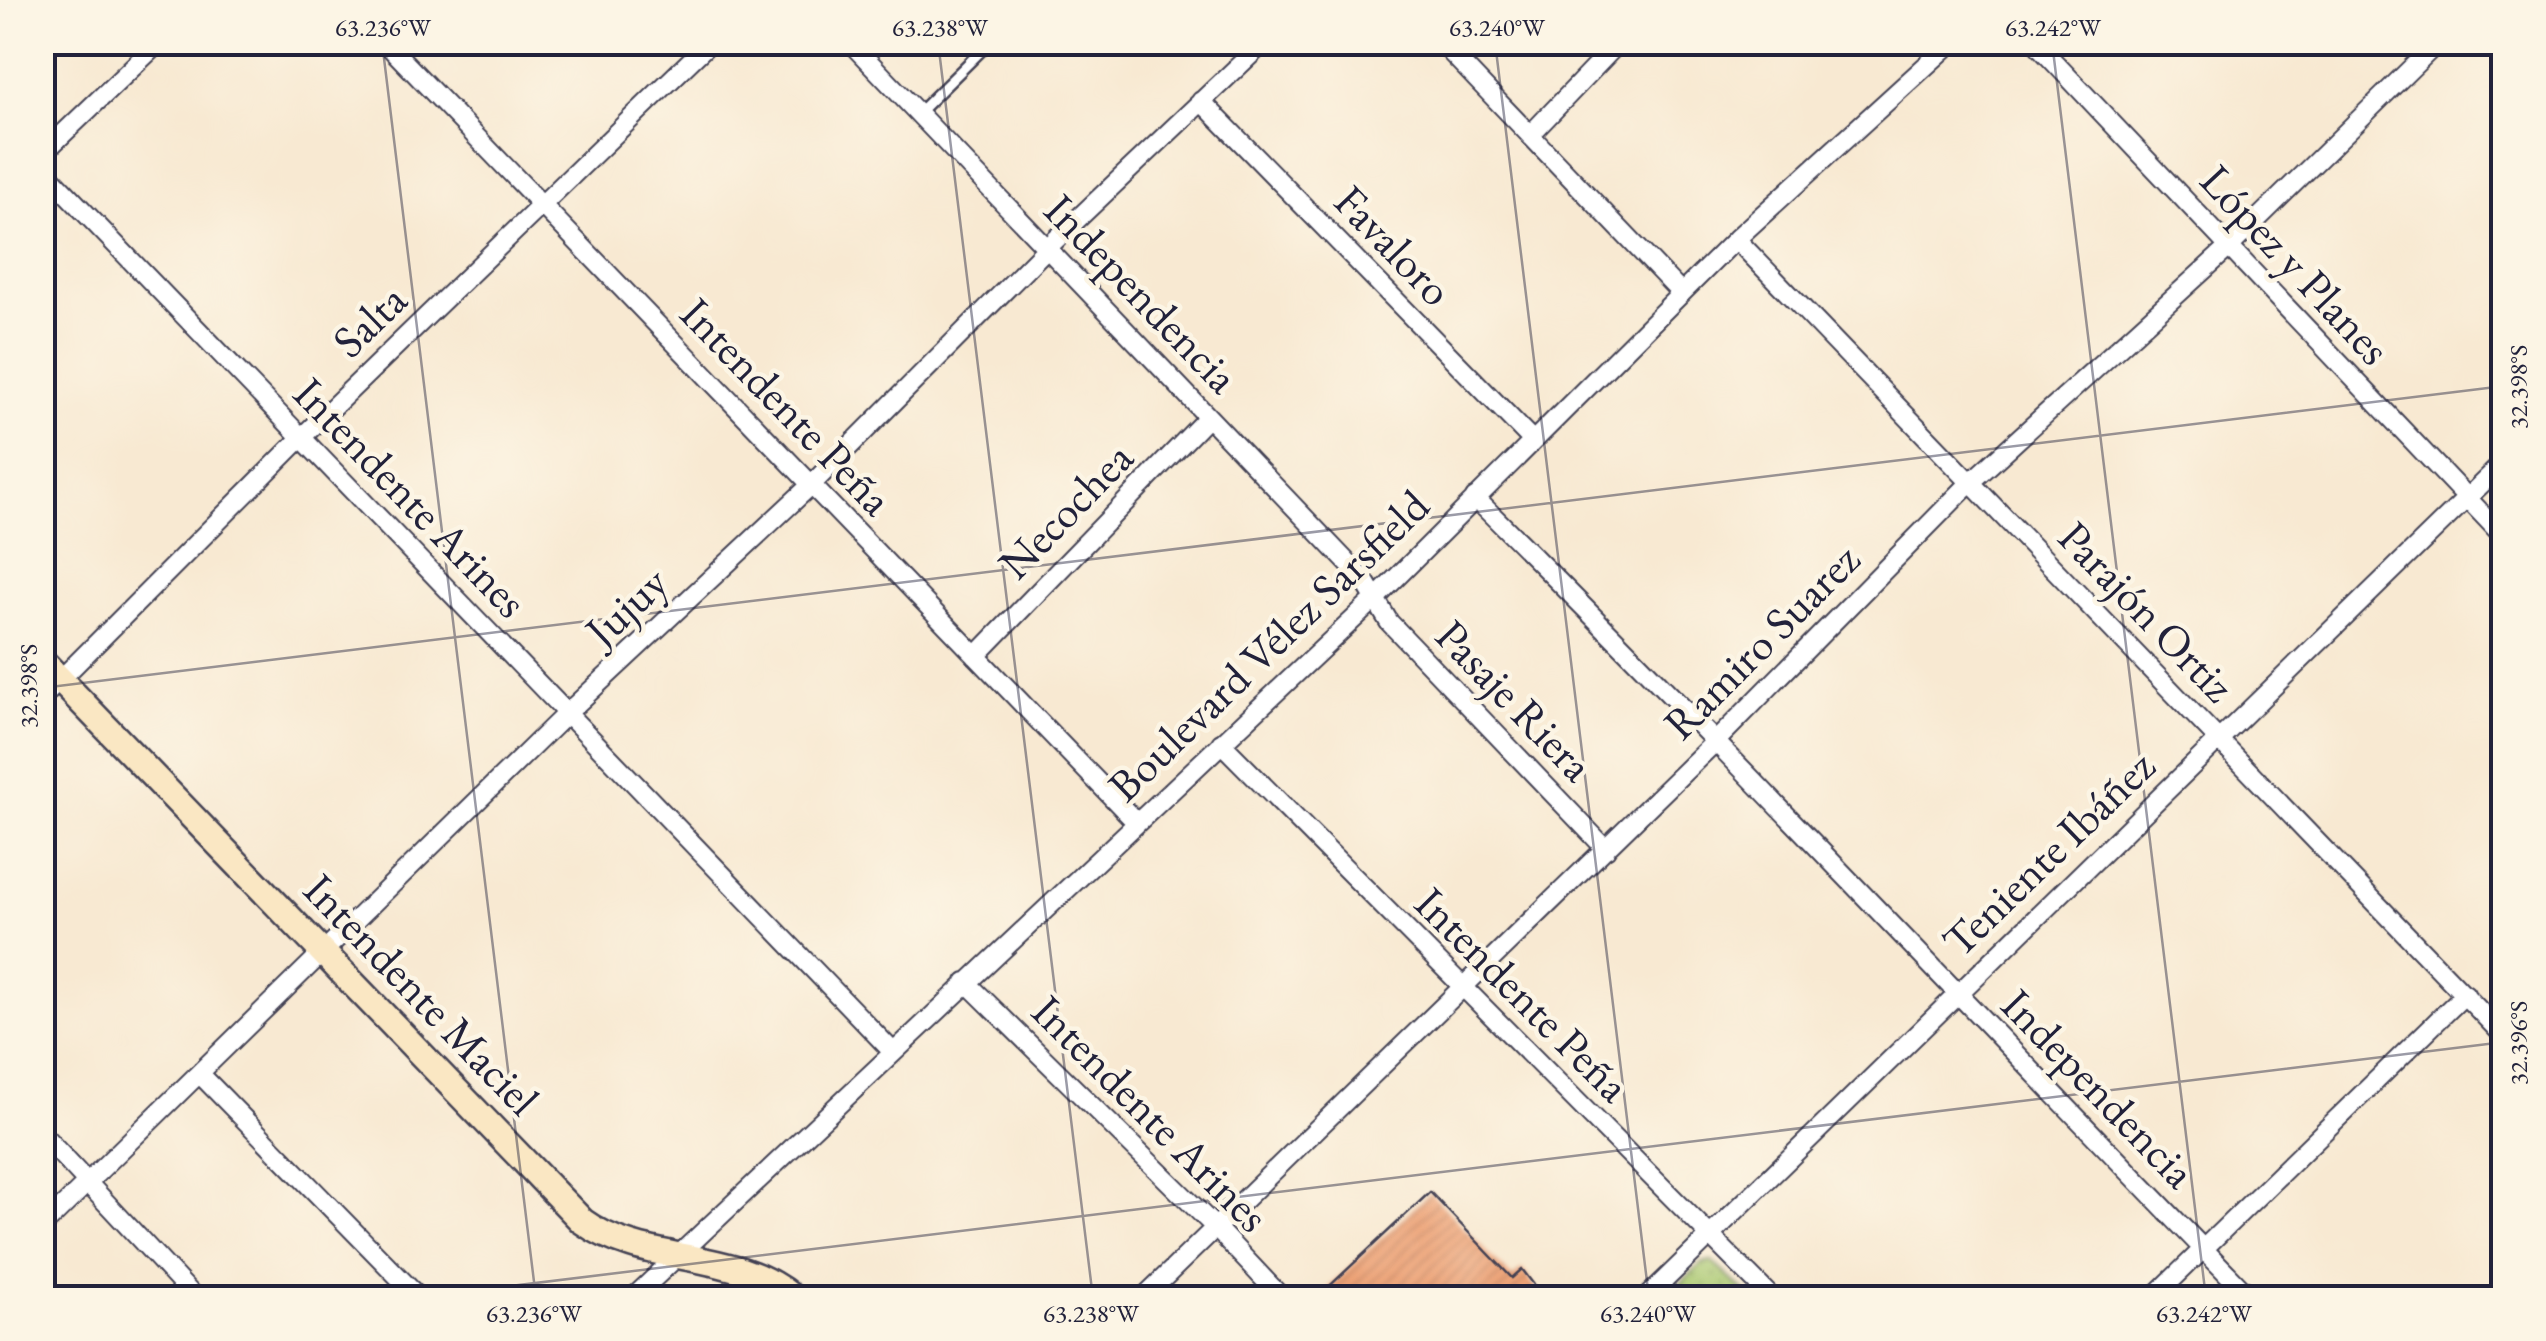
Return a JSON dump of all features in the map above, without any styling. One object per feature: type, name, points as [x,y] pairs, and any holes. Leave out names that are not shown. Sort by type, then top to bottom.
[{"type":"main road","name":"Intendente Maciel","points":[[42,660],[52,689],[323,954],[582,1221],[610,1240],[740,1267],[772,1281],[794,1298]]},
{"type":"street","points":[[42,154],[159,42]]},
{"type":"street","name":"Intendente Peña","points":[[384,42],[1136,822]]},
{"type":"street","name":"Salta","points":[[52,689],[302,437],[710,42]]},
{"type":"street","name":"Independencia","points":[[850,42],[1364,580],[1374,600]]},
{"type":"street","name":"Jujuy","points":[[42,1227],[567,713],[811,485],[1047,248],[1264,42]]},
{"type":"street","points":[[1441,42],[1680,292]]},
{"type":"street","points":[[1530,135],[1619,42]]},
{"type":"street","name":"López y Planes","points":[[2035,42],[2504,537]]},
{"type":"street","name":"Ramiro Suarez","points":[[1142,1298],[1718,739],[1971,482],[2228,247],[2438,42]]},
{"type":"street","name":"Boulevard Vélez Sarsfield","points":[[633,1298],[1374,600],[1680,292],[1949,44]]},
{"type":"street","name":"Favaloro","points":[[1201,101],[1532,441]]},
{"type":"street","name":"Intendente Arines","points":[[42,168],[892,1051]]},
{"type":"street","name":"Parajón Ortiz","points":[[1736,239],[2504,1036]]},
{"type":"street","name":"Necochea","points":[[976,656],[1208,416]]},
{"type":"street","name":"Teniente Ibáñez","points":[[1646,1298],[2504,462]]},
{"type":"street","name":"Independencia","points":[[1475,498],[1718,739],[1956,995],[2251,1298]]},
{"type":"street","name":"Pasaje Riera","points":[[1374,600],[1389,622],[1606,848]]},
{"type":"street","name":"Intendente Peña","points":[[1222,742],[1772,1298]]},
{"type":"street","name":"Intendente Arines","points":[[966,982],[1282,1298]]},
{"type":"street","points":[[2153,1298],[2465,994]]},
{"type":"street","points":[[200,1074],[419,1298]]},
{"type":"street","points":[[42,1134],[196,1298]]},
{"type":"lane","points":[[918,113],[990,42]]},
{"type":"green space","points":[[1711,1261],[1752,1298],[1665,1298],[1702,1263]]},
{"type":"building","points":[[1430,1192],[1512,1278],[1522,1269],[1544,1298],[1320,1295]]}]
